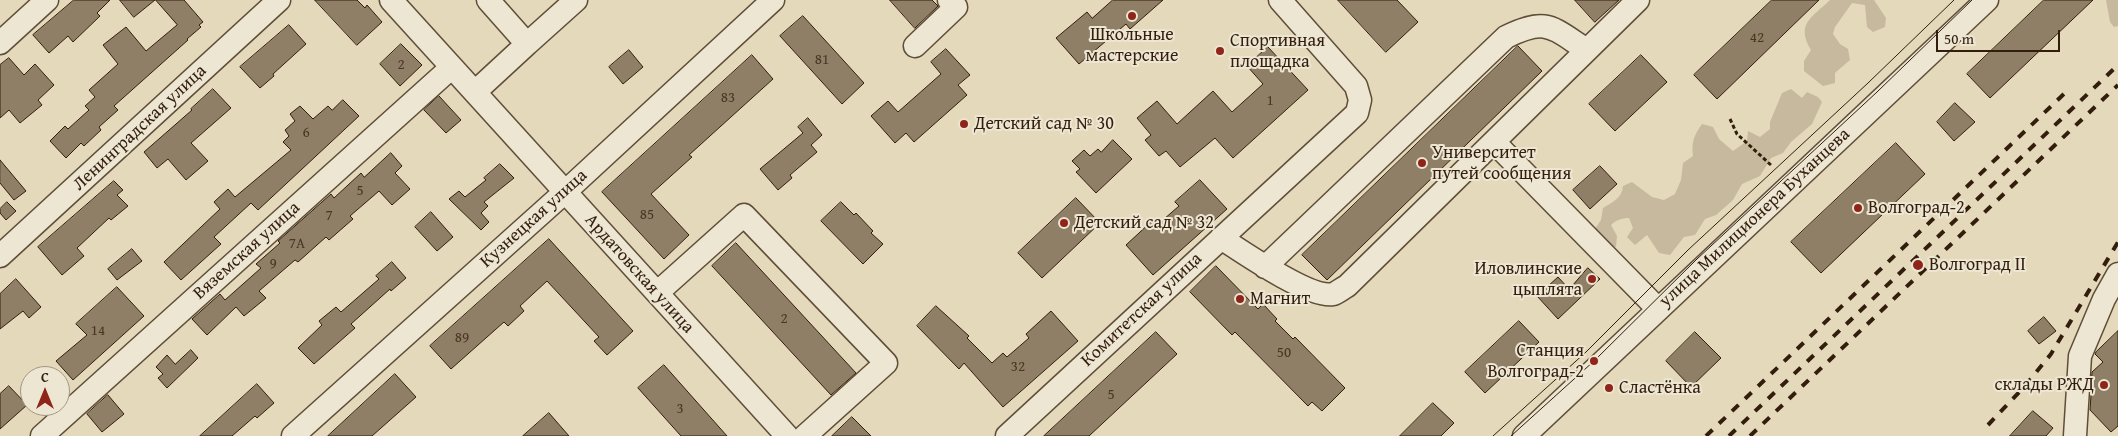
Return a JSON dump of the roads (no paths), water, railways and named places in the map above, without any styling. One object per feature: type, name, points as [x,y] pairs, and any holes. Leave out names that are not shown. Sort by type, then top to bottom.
[{"type":"street","points":[[0,43],[47,0]]},
{"type":"street","name":"Ленинградская улица","points":[[0,256],[279,0]]},
{"type":"street","name":"Ардатовская улица","points":[[391,0],[787,436]]},
{"type":"street","points":[[488,0],[527,44]]},
{"type":"street","points":[[475,92],[576,0]]},
{"type":"street","name":"Кузнецкая улица","points":[[293,436],[565,192],[773,0]]},
{"type":"street","points":[[915,46],[956,7],[949,0]]},
{"type":"street","name":"Комитетская улица","points":[[1007,436],[1357,113],[1360,100],[1356,86],[1280,0]]},
{"type":"street","points":[[1221,238],[1265,267],[1319,292],[1333,294],[1346,286],[1638,0]]},
{"type":"street","name":"улица Милиционера Буханцева","points":[[1524,436],[1976,3]]},
{"type":"street","points":[[1265,267],[1506,37],[1536,25],[1549,26],[1587,50]]},
{"type":"street","name":"Вяземская улица","points":[[42,436],[452,67]]},
{"type":"street","points":[[1494,142],[1658,309]]},
{"type":"street","points":[[657,293],[744,215],[886,363],[805,436]]},
{"type":"street","points":[[2075,436],[2080,356],[2104,299],[2118,274]]},
{"type":"tram line","points":[[1493,436],[1586,352],[1688,250],[1868,83],[1954,0]]},
{"type":"tram line","points":[[1511,436],[1594,361],[1697,259],[1877,92],[1972,0]]},
{"type":"railway","points":[[1729,436],[2118,65]]},
{"type":"railway","points":[[1750,436],[2118,85]]},
{"type":"railway","points":[[1706,436],[2067,91]]},
{"type":"railway","points":[[1988,425],[2025,386],[2051,354],[2118,242]]},
{"type":"place","name":"Школьные мастерские","points":[[1132,16]]},
{"type":"place","name":"Спортивная площадка","points":[[1220,51]]},
{"type":"place","name":"Детский сад № 30","points":[[964,124]]},
{"type":"place","name":"Университет путей сообщения","points":[[1422,163]]},
{"type":"place","name":"Волгоград-2","points":[[1858,208]]},
{"type":"place","name":"Детский сад № 32","points":[[1064,223]]},
{"type":"place","name":"Волгоград II","points":[[1918,265]]},
{"type":"place","name":"Иловлинские цыплята","points":[[1592,279]]},
{"type":"place","name":"Магнит","points":[[1240,299]]},
{"type":"place","name":"Станция Волгоград-2","points":[[1594,361]]},
{"type":"place","name":"склады РЖД","points":[[2104,385]]},
{"type":"place","name":"Сластёнка","points":[[1609,388]]}]
